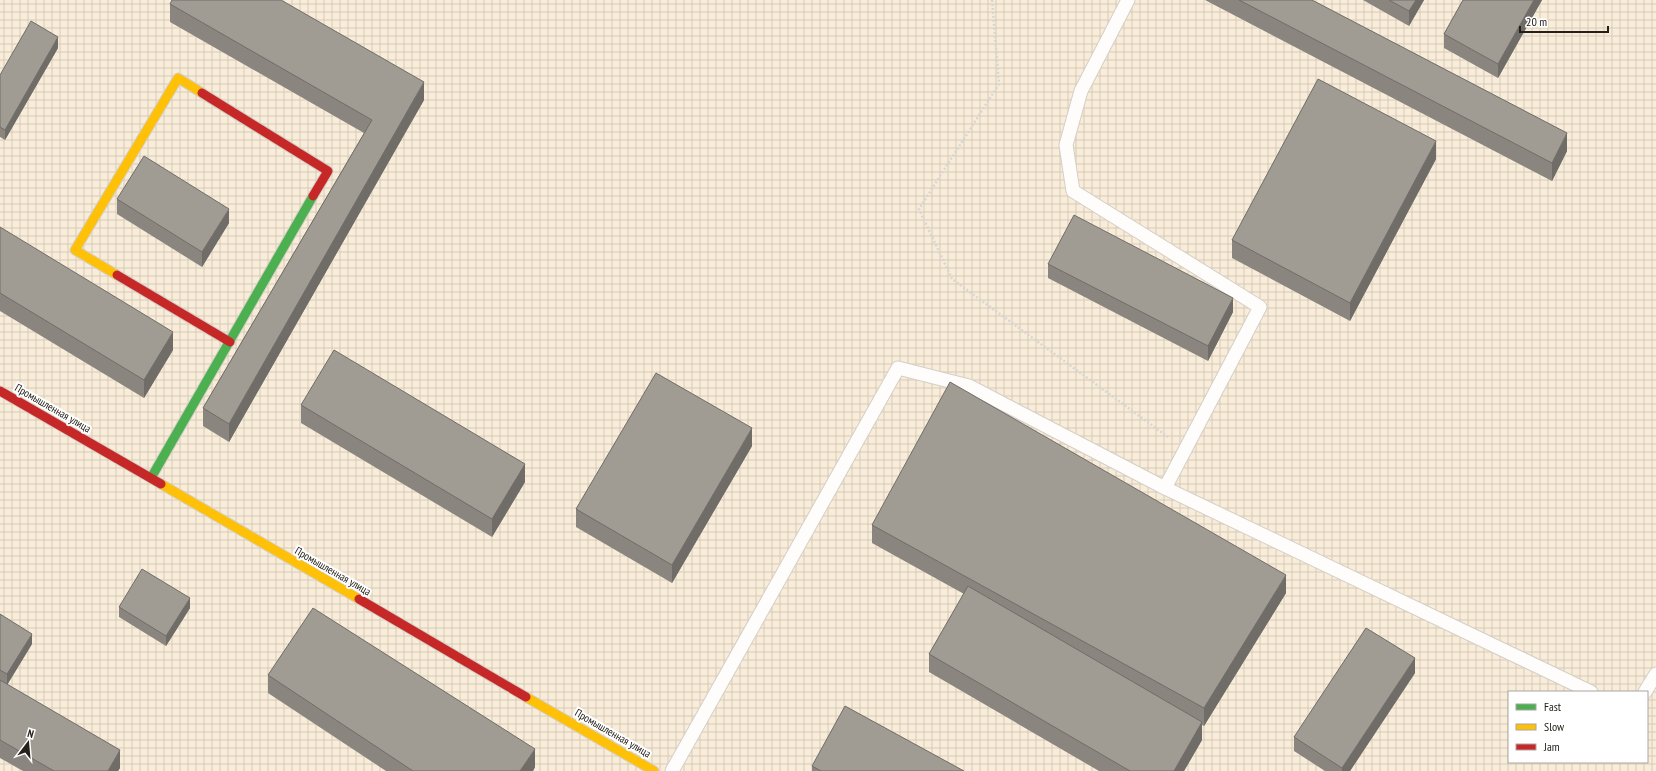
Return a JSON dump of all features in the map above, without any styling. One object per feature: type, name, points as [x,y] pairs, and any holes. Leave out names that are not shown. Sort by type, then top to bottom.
[{"type":"street","points":[[151,478],[230,342],[328,171],[178,78],[75,250],[230,342]]},
{"type":"street","name":"Промышленная улица","points":[[0,391],[654,771]]},
{"type":"lane","points":[[1128,0],[1081,90],[1066,145],[1073,191],[1260,306],[1165,488]]},
{"type":"lane","points":[[672,771],[898,368],[969,386],[1165,488],[1589,691]]},
{"type":"lane","points":[[1646,691],[1656,674]]},
{"type":"path","points":[[992,0],[1000,84],[919,209],[952,279],[1185,450]]},
{"type":"shaded area","points":[[0,0],[1656,0],[1656,771],[0,771]]},
{"type":"building","points":[[172,0],[281,0],[424,82],[229,424],[203,408],[372,120],[170,4]]},
{"type":"building","points":[[1239,0],[1312,0],[1567,133],[1552,163]]},
{"type":"building","points":[[1389,0],[1416,0],[1409,11]]},
{"type":"building","points":[[1463,0],[1534,0],[1498,64],[1444,34]]},
{"type":"building","points":[[31,21],[58,37],[5,130],[0,127],[0,75]]},
{"type":"building","points":[[1318,79],[1436,141],[1350,303],[1232,240]]},
{"type":"building","points":[[144,156],[229,209],[202,252],[117,199]]},
{"type":"building","points":[[1074,215],[1233,298],[1208,346],[1048,264]]},
{"type":"building","points":[[0,227],[173,332],[144,380],[0,293]]},
{"type":"building","points":[[334,350],[525,464],[492,519],[301,405]]},
{"type":"building","points":[[656,373],[752,428],[672,565],[576,509]]},
{"type":"building","points":[[950,382],[1286,575],[1204,708],[872,525]]},
{"type":"building","points":[[142,569],[190,598],[166,636],[119,607]]},
{"type":"building","points":[[968,586],[1202,722],[1174,771],[1130,771],[929,654]]},
{"type":"building","points":[[313,608],[535,749],[520,771],[413,771],[268,675]]},
{"type":"building","points":[[0,614],[32,634],[7,674],[0,670]]},
{"type":"building","points":[[1366,628],[1415,658],[1342,768],[1294,737]]},
{"type":"building","points":[[0,680],[120,750],[108,771],[54,771],[0,740]]},
{"type":"building","points":[[845,706],[964,771],[821,771],[812,766]]},
{"type":"traffic: fast","points":[[151,478],[313,196]]},
{"type":"traffic: slow","points":[[117,275],[75,250],[178,78],[202,93]]},
{"type":"traffic: slow","points":[[161,484],[359,599]]},
{"type":"traffic: slow","points":[[526,697],[654,771]]},
{"type":"traffic: jam","points":[[202,93],[328,171],[313,196]]},
{"type":"traffic: jam","points":[[117,275],[230,342]]},
{"type":"traffic: jam","points":[[0,391],[161,484]]},
{"type":"traffic: jam","points":[[359,599],[526,697]]}]
